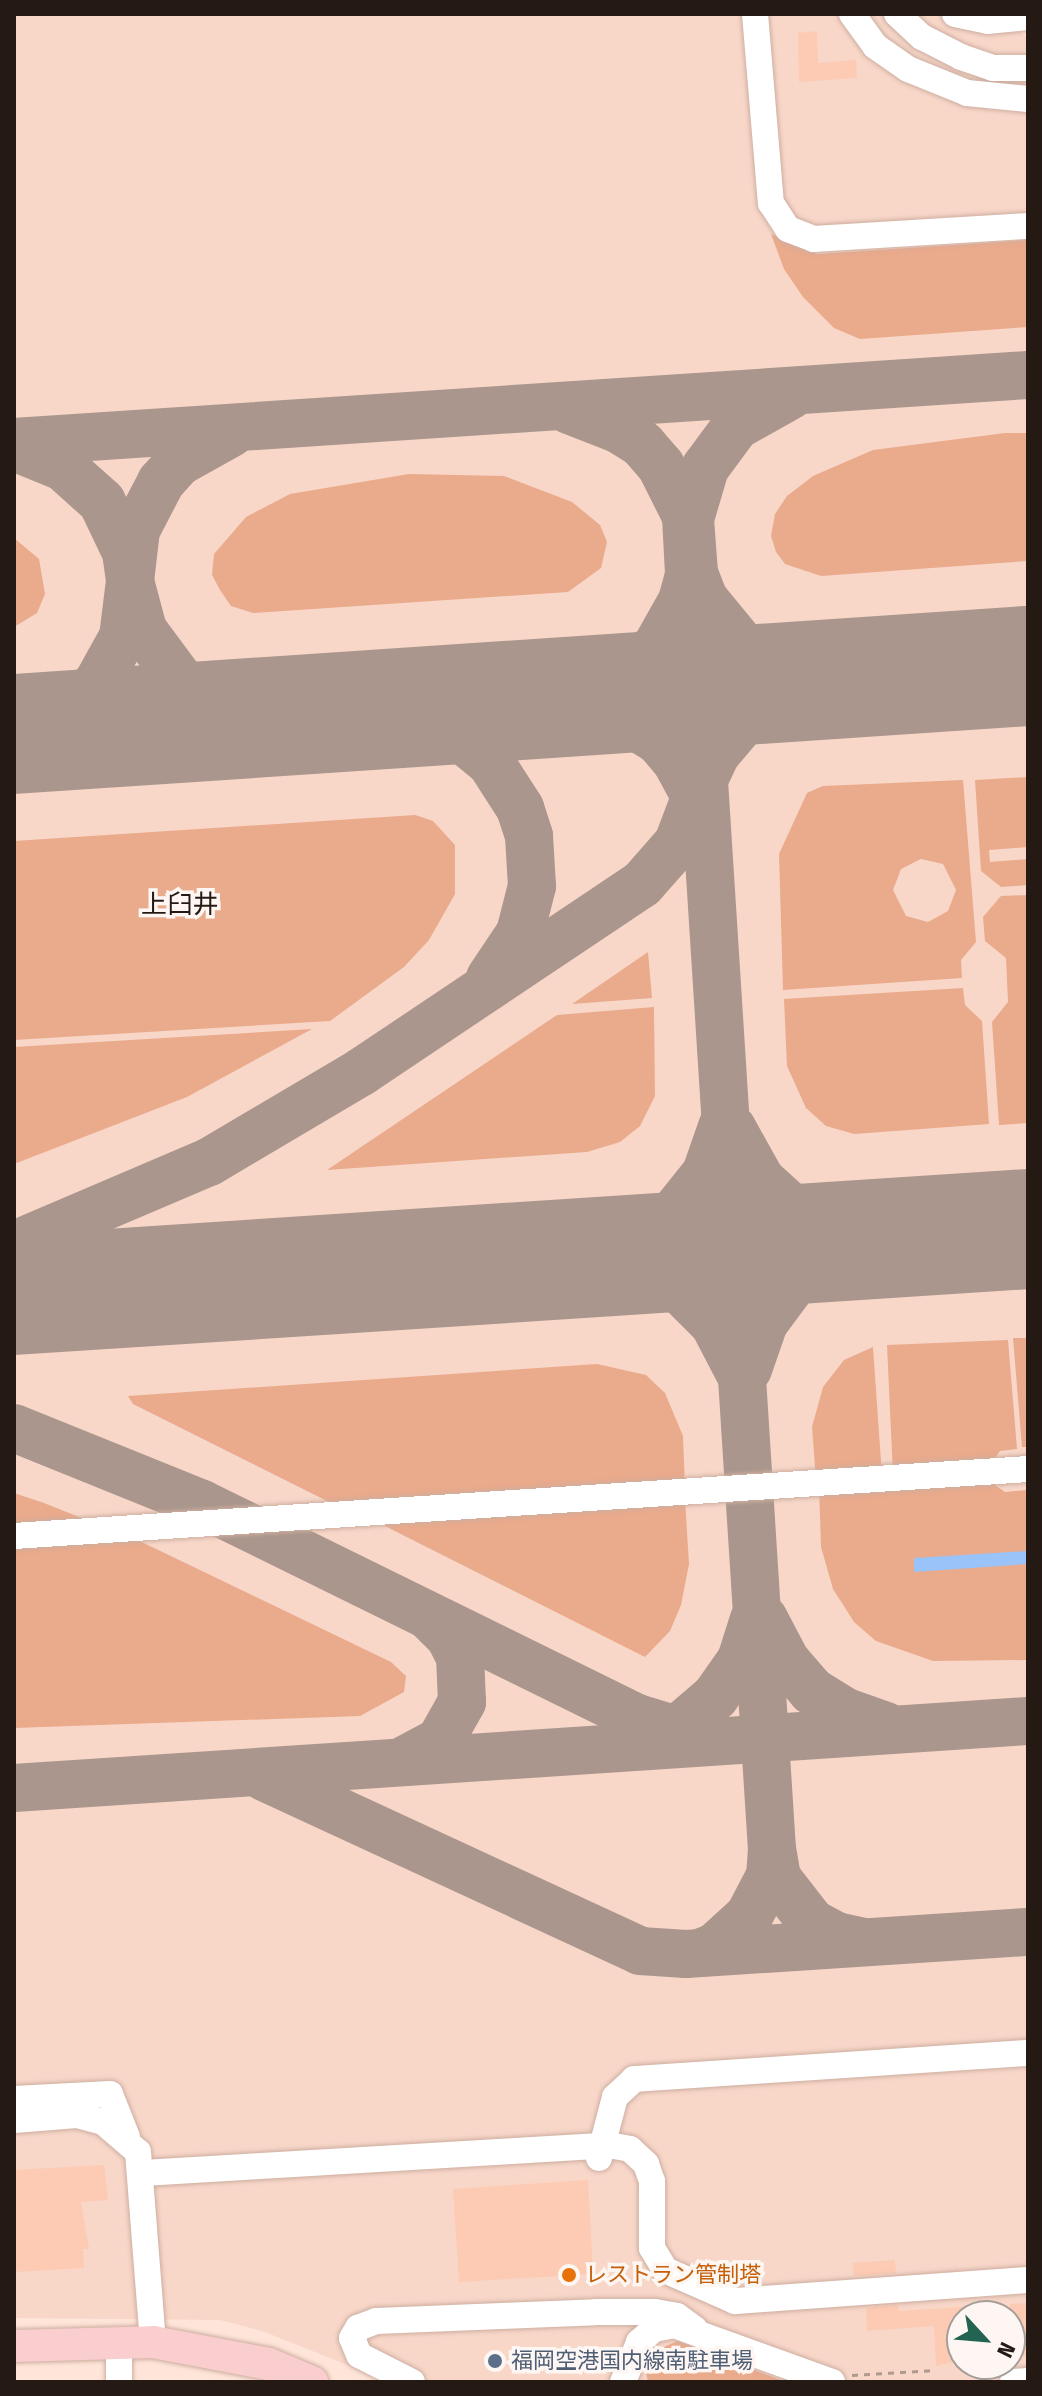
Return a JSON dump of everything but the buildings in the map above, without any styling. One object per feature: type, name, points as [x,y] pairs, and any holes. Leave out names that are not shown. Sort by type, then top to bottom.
[{"type":"main road","points":[[14,2346],[153,2342],[312,2382]]},
{"type":"street","points":[[755,14],[771,203],[788,229],[814,239],[1028,226]]},
{"type":"street","points":[[769,14],[783,196],[799,223],[1028,213]]},
{"type":"street","points":[[852,14],[875,46],[908,69],[967,93],[1028,99]]},
{"type":"street","points":[[897,14],[922,37],[961,57],[993,68],[1028,68]]},
{"type":"street","points":[[964,16],[1021,17]]},
{"type":"street","points":[[14,1536],[1028,1469]]},
{"type":"street","points":[[609,2152],[615,2097],[634,2079],[1028,2053]]},
{"type":"street","points":[[609,2152],[627,2097],[643,2088],[1028,2066]]},
{"type":"street","points":[[14,2099],[110,2094],[144,2180],[153,2342]]},
{"type":"street","points":[[14,2112],[99,2108],[125,2137]]},
{"type":"street","points":[[14,2120],[77,2115],[103,2122],[125,2137]]},
{"type":"street","points":[[144,2180],[630,2149],[646,2164],[652,2181],[652,2248],[665,2270],[735,2301],[1028,2280]]},
{"type":"street","points":[[609,2152],[633,2170],[639,2183],[640,2255],[657,2279],[734,2310],[1028,2290]]},
{"type":"street","points":[[412,2382],[376,2366],[369,2357],[377,2338],[396,2324],[655,2312],[677,2316],[695,2329]]},
{"type":"street","points":[[582,2316],[608,2322],[629,2373]]},
{"type":"street","points":[[629,2373],[639,2342],[654,2329],[674,2325],[695,2329],[832,2382]]},
{"type":"street","points":[[119,2343],[119,2382]]},
{"type":"street","points":[[1013,2382],[1028,2381]]},
{"type":"shaded area","points":[[14,14],[996,14],[1028,38],[1028,2382],[390,2382],[262,2331],[220,2320],[14,2318]]},
{"type":"shaded area","points":[[771,234],[817,254],[1028,240],[1028,327],[860,339],[834,328],[803,297],[784,269]]},
{"type":"shaded area","points":[[1005,433],[1028,433],[1028,561],[821,576],[785,564],[776,552],[771,536],[775,514],[787,496],[813,476],[873,450]]},
{"type":"shaded area","points":[[409,474],[504,476],[572,502],[600,525],[607,542],[601,568],[568,592],[253,613],[231,606],[220,590],[212,575],[214,554],[246,517],[290,494]]},
{"type":"shaded area","points":[[14,538],[39,559],[45,594],[37,613],[14,627]]},
{"type":"shaded area","points":[[1028,777],[1028,847],[989,850],[990,862],[1028,859],[1028,885],[1001,887],[981,871],[975,780]]},
{"type":"shaded area","points":[[963,780],[976,942],[961,960],[962,978],[783,990],[779,854],[807,793],[823,786]],"holes":[[[921,859],[943,864],[956,890],[948,911],[928,922],[906,916],[893,890],[901,869]]]},
{"type":"shaded area","points":[[415,815],[433,821],[455,845],[455,894],[429,940],[404,967],[330,1021],[14,1040],[14,841]]},
{"type":"shaded area","points":[[1028,895],[1028,1123],[999,1125],[992,1022],[1008,1002],[1006,958],[985,941],[983,917],[1001,896]]},
{"type":"shaded area","points":[[648,952],[652,998],[572,1004]]},
{"type":"shaded area","points":[[963,988],[965,1005],[982,1021],[989,1124],[854,1134],[826,1126],[806,1108],[787,1066],[784,999]]},
{"type":"shaded area","points":[[654,1007],[655,1096],[640,1126],[620,1142],[587,1152],[327,1170],[557,1015]]},
{"type":"shaded area","points":[[312,1029],[187,1097],[14,1164],[14,1047]]},
{"type":"shaded area","points":[[1013,1338],[1028,1338],[1028,1447],[1022,1447]]},
{"type":"shaded area","points":[[1008,1340],[1017,1449],[1000,1451],[987,1469],[893,1475],[887,1345]]},
{"type":"shaded area","points":[[873,1347],[882,1476],[816,1480],[812,1427],[823,1387],[844,1360]]},
{"type":"shaded area","points":[[597,1364],[646,1375],[665,1393],[683,1436],[685,1488],[345,1510],[133,1404],[128,1396]]},
{"type":"shaded area","points":[[982,1476],[1005,1492],[1028,1490],[1028,1660],[933,1661],[876,1641],[854,1622],[833,1589],[821,1547],[819,1487]]},
{"type":"shaded area","points":[[14,1493],[44,1503],[89,1521],[14,1533]]},
{"type":"shaded area","points":[[685,1499],[689,1564],[681,1605],[670,1631],[645,1657],[371,1519]]},
{"type":"shaded area","points":[[123,1533],[391,1662],[406,1676],[404,1692],[360,1716],[14,1728],[14,1540]]},
{"type":"shaded area","points":[[678,2341],[786,2382],[648,2382],[645,2368],[652,2352]]},
{"type":"water","points":[[1028,1551],[1028,1564],[914,1572],[914,1558]]},
{"type":"taxiway","points":[[14,442],[1028,375]]},
{"type":"taxiway","points":[[791,395],[736,426],[705,468],[690,519],[694,573],[704,599],[741,644],[790,672],[843,679]]},
{"type":"taxiway","points":[[557,697],[611,683],[656,647],[682,601],[689,574],[686,516],[661,466],[642,444],[620,430],[569,410]]},
{"type":"taxiway","points":[[231,433],[179,462],[161,482],[136,530],[130,581],[143,630],[180,680],[226,707],[280,716]]},
{"type":"taxiway","points":[[14,447],[63,467],[102,502],[126,552],[130,581],[123,637],[97,684],[53,719],[14,732]]},
{"type":"taxiway","points":[[689,545],[772,1849],[770,1876],[749,1916],[715,1947],[699,1953]]},
{"type":"taxiway","points":[[701,786],[716,754],[743,722],[779,696],[822,680]]},
{"type":"taxiway","points":[[558,698],[611,711],[659,741],[676,761],[701,807]]},
{"type":"taxiway","points":[[375,710],[427,719],[451,730],[491,763],[520,808],[529,836],[532,886],[520,933],[490,978]]},
{"type":"taxiway","points":[[14,1245],[209,1162],[361,1072],[642,884],[678,843],[699,787]]},
{"type":"taxiway","points":[[585,1257],[621,1248],[670,1218],[706,1173],[722,1127]]},
{"type":"taxiway","points":[[732,1128],[761,1180],[794,1210],[834,1230],[877,1238]]},
{"type":"taxiway","points":[[899,1237],[1028,1244]]},
{"type":"taxiway","points":[[748,1369],[764,1323],[793,1284],[831,1255],[877,1238]]},
{"type":"taxiway","points":[[584,1258],[634,1266],[679,1289],[714,1324],[738,1370]]},
{"type":"taxiway","points":[[14,1428],[202,1504],[634,1717],[690,1734]]},
{"type":"taxiway","points":[[401,1762],[440,1741],[462,1702],[460,1657],[450,1637],[430,1617]]},
{"type":"taxiway","points":[[651,1741],[681,1726],[715,1697],[741,1660],[754,1619]]},
{"type":"taxiway","points":[[764,1619],[786,1661],[812,1691],[846,1712],[886,1726]]},
{"type":"taxiway","points":[[14,1788],[1028,1721]]},
{"type":"taxiway","points":[[264,1777],[640,1951],[686,1954],[1028,1932]]},
{"type":"taxiway","points":[[772,1849],[777,1878],[812,1923],[836,1936],[860,1941]]},
{"type":"runway","points":[[14,734],[1028,666]]},
{"type":"runway","points":[[14,1295],[1028,1229]]},
{"type":"place","name":"レストラン管制塔","points":[[569,2275]]},
{"type":"place","name":"福岡空港国内線南駐車場","points":[[495,2361]]},
{"type":"district","name":"上臼井","points":[[180,905]]}]
